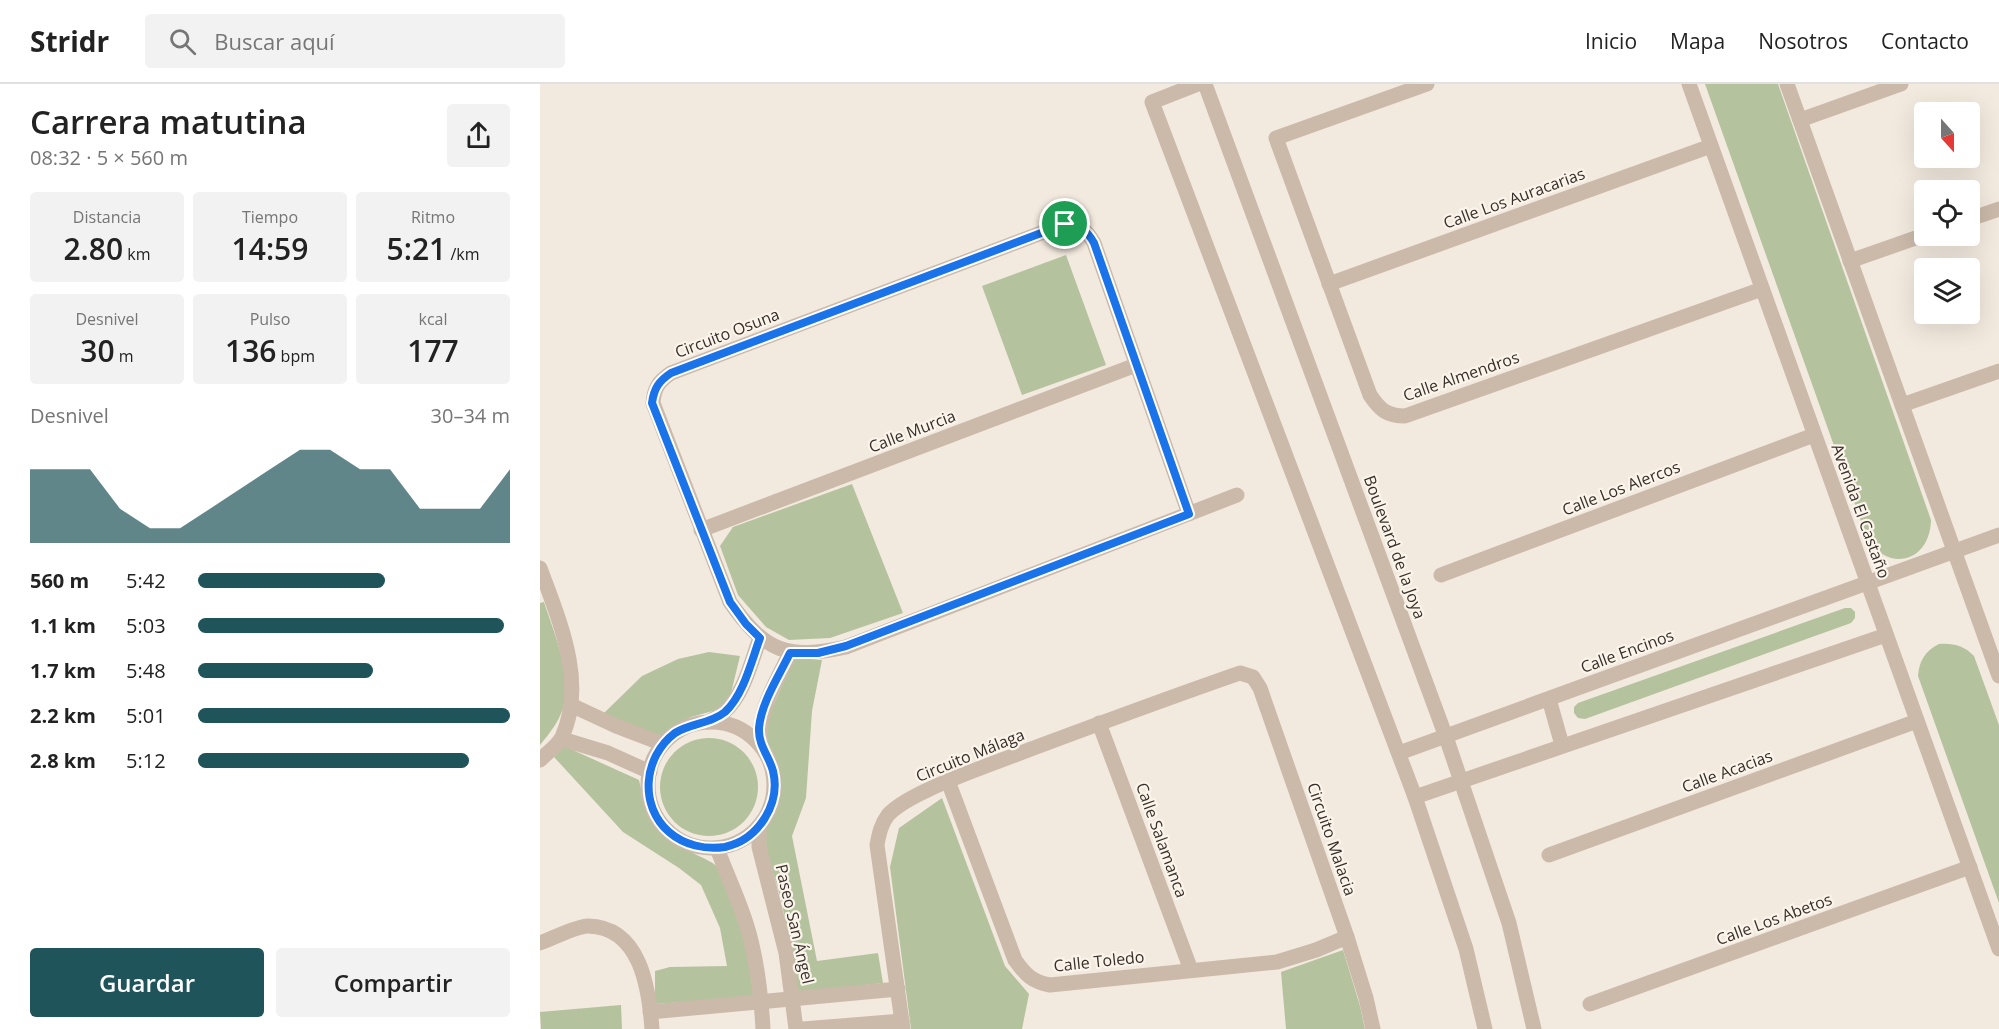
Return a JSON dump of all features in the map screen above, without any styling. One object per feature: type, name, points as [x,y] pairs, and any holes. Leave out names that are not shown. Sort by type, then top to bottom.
[{"type":"street","points":[[1198,84],[1152,102],[1415,796],[1466,949],[1485,1029]]},
{"type":"street","name":"Boulevard de la Joya","points":[[1205,84],[1446,736],[1509,923],[1534,1029]]},
{"type":"street","name":"Calle Almendros","points":[[1427,84],[1276,138],[1370,395],[1379,408],[1394,416],[1405,416],[1762,288]]},
{"type":"street","name":"Avenida El Castaño","points":[[1689,84],[1999,949]]},
{"type":"street","points":[[1787,84],[1999,676]]},
{"type":"street","points":[[1800,120],[1901,84]]},
{"type":"street","name":"Calle Los Auracarias","points":[[1329,284],[1711,146]]},
{"type":"street","points":[[1980,216],[1999,209]]},
{"type":"street","name":"Circuito Osuna","points":[[1189,514],[1094,243],[1089,234],[1075,225],[1065,224],[671,373],[656,387],[652,403],[730,602],[760,638],[790,653],[818,653],[846,646],[1189,514],[1238,495]]},
{"type":"street","points":[[1850,261],[1914,239]]},
{"type":"street","name":"Calle Murcia","points":[[701,530],[1136,365]]},
{"type":"street","points":[[1902,405],[1999,371]]},
{"type":"street","name":"Calle Los Alercos","points":[[1441,575],[1814,435]]},
{"type":"street","name":"Calle Encinos","points":[[1399,753],[1999,535]]},
{"type":"street","points":[[540,568],[544,591],[561,627],[571,672],[572,705],[562,739],[540,760]]},
{"type":"street","points":[[1415,796],[1886,635]]},
{"type":"street","points":[[708,722],[724,712],[733,702],[760,638]]},
{"type":"street","points":[[761,746],[759,730],[762,714],[790,653]]},
{"type":"street","name":"Circuito Málaga","points":[[902,1025],[877,845],[880,828],[889,815],[906,801],[948,781],[1099,723],[1240,673]]},
{"type":"street","name":"Circuito Malacia","points":[[1240,673],[1253,676],[1260,688],[1347,937],[1373,1029]]},
{"type":"street","points":[[1549,699],[1562,745]]},
{"type":"street","points":[[572,705],[616,726],[663,744]]},
{"type":"street","name":"Calle Acacias","points":[[1549,855],[1917,721]]},
{"type":"street","points":[[708,722],[723,723],[750,735],[761,746],[774,772],[773,801],[759,827],[740,842],[717,848],[702,847],[675,837],[664,827],[650,801],[648,787],[655,757],[663,744],[676,733],[691,725],[708,722]]},
{"type":"street","name":"Calle Salamanca","points":[[1099,723],[1191,970]]},
{"type":"street","points":[[562,739],[608,753],[650,772]]},
{"type":"street","name":"Calle Toledo","points":[[948,781],[1015,960],[1031,979],[1040,983],[1050,985],[1277,962],[1316,950],[1347,937]]},
{"type":"street","name":"Paseo San Ángel","points":[[759,827],[759,847],[786,953],[796,1029]]},
{"type":"street","points":[[717,848],[754,951],[763,1029]]},
{"type":"street","name":"Calle Los Abetos","points":[[1590,1004],[1970,867]]},
{"type":"street","points":[[540,943],[586,926],[607,930],[618,936],[628,944],[640,965],[647,988],[652,1029]]},
{"type":"street","points":[[650,1012],[898,989]]},
{"type":"street","points":[[803,1029],[902,1025]]},
{"type":"green space","points":[[1705,84],[1778,84],[1931,520],[1929,534],[1924,545],[1908,558],[1888,557],[1868,541]]},
{"type":"green space","points":[[1066,255],[1106,365],[1022,395],[982,286]]},
{"type":"green space","points":[[852,484],[903,613],[830,638],[789,640],[766,627],[738,595],[720,546],[733,527]]},
{"type":"green space","points":[[544,602],[560,651],[566,677],[566,690],[561,713],[552,730],[540,745],[540,603]]},
{"type":"green space","points":[[1845,608],[1851,608],[1855,612],[1855,618],[1851,623],[1585,719],[1578,718],[1574,713],[1574,707],[1578,703]]},
{"type":"green space","points":[[1939,644],[1958,646],[1974,656],[1999,725],[1999,903],[1918,676],[1924,657]]},
{"type":"green space","points":[[709,652],[740,656],[731,693],[720,709],[691,717],[658,738],[604,713],[642,676],[678,659]]},
{"type":"green space","points":[[794,659],[822,660],[812,711],[806,798],[792,836],[817,961],[878,953],[883,983],[797,993],[782,903],[767,852],[764,831],[781,792],[779,767],[766,743],[764,726]]},
{"type":"green space","points":[[709,738],[728,742],[744,752],[754,768],[758,787],[754,806],[744,822],[728,832],[709,836],[690,832],[674,822],[664,806],[660,787],[664,768],[674,752],[690,742]]},
{"type":"green space","points":[[564,746],[639,780],[646,806],[663,833],[718,868],[739,914],[747,947],[754,997],[655,1004],[655,971],[670,967],[727,966],[720,928],[701,885],[623,832],[554,757]]},
{"type":"green space","points":[[942,798],[1005,966],[1029,994],[1022,1029],[911,1029],[890,867],[899,828]]},
{"type":"green space","points":[[1343,950],[1365,1029],[1286,1029],[1281,972]]},
{"type":"green space","points":[[621,1005],[622,1029],[541,1029],[540,1012]]},
{"type":"route","points":[[1065,224],[1075,225],[1084,230],[1094,243],[1189,514],[846,646],[818,653],[790,653],[762,714],[759,730],[761,746],[774,772],[773,801],[768,814],[750,835],[729,846],[702,847],[675,837],[664,827],[650,801],[648,787],[655,757],[663,744],[676,733],[691,725],[708,722],[724,712],[733,702],[760,638],[730,602],[652,403],[656,387],[671,373],[1065,224]]}]
